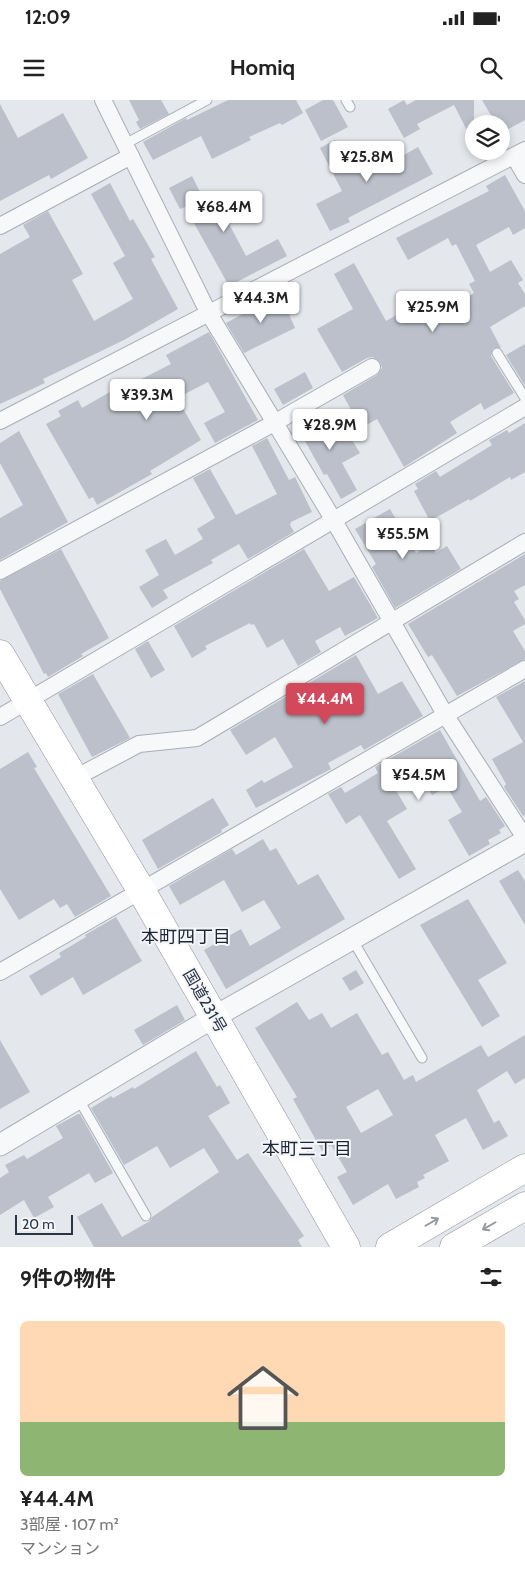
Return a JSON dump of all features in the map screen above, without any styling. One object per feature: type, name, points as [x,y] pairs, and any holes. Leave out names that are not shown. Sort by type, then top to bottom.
[{"type":"highway","name":"国道231号","points":[[0,654],[141,890],[346,1247]]},
{"type":"highway","points":[[390,1247],[525,1168]]},
{"type":"highway","points":[[454,1247],[525,1206]]},
{"type":"street","points":[[0,1145],[214,1017],[525,840],[446,716],[392,619],[208,312],[103,100]]},
{"type":"street","points":[[0,226],[128,150]]},
{"type":"street","points":[[0,421],[208,312],[520,153],[525,175]]},
{"type":"street","points":[[0,571],[274,423],[372,367]]},
{"type":"street","points":[[0,717],[525,407]]},
{"type":"street","points":[[73,779],[139,744],[197,738],[392,619],[525,542]]},
{"type":"street","points":[[0,972],[525,670]]},
{"type":"lane","points":[[128,150],[208,100]]},
{"type":"lane","points":[[497,353],[525,398]]},
{"type":"lane","points":[[352,940],[422,1058]]},
{"type":"lane","points":[[78,1098],[146,1216]]},
{"type":"building","points":[[129,100],[161,100],[169,114],[140,129],[136,122],[139,120]]},
{"type":"building","points":[[228,100],[296,100],[303,113],[282,125],[280,123],[249,137],[251,140],[212,159],[201,136],[153,160],[143,142],[186,118],[187,120]]},
{"type":"building","points":[[323,100],[333,100],[348,127],[321,141],[305,110]]},
{"type":"building","points":[[404,100],[407,105],[416,100],[474,100],[474,115],[465,115],[465,126],[454,105],[417,124],[420,129],[404,138],[388,109]]},
{"type":"building","points":[[482,100],[525,100],[525,120],[510,128],[510,115],[491,115]]},
{"type":"building","points":[[0,104],[18,138],[63,113],[88,158],[51,179],[49,175],[0,201]]},
{"type":"building","points":[[335,140],[350,168],[376,154],[383,167],[418,147],[433,174],[348,218],[350,222],[330,231],[316,204],[342,191],[320,148]]},
{"type":"building","points":[[505,175],[525,211],[525,228],[513,235],[509,227],[476,245],[490,272],[511,260],[523,280],[518,283],[525,294],[525,306],[490,327],[501,348],[493,348],[491,356],[514,393],[484,410],[481,403],[450,422],[457,433],[404,467],[377,419],[361,428],[343,395],[377,375],[382,368],[380,362],[373,357],[367,358],[342,372],[317,329],[353,309],[334,274],[354,263],[386,321],[426,298],[435,315],[474,293],[469,284],[475,281],[456,244],[452,246],[448,238],[408,260],[396,238],[489,191],[486,186]]},
{"type":"building","points":[[192,176],[208,208],[236,193],[245,210],[227,220],[246,256],[278,239],[287,256],[229,286],[185,207],[180,209],[169,188]]},
{"type":"building","points":[[110,183],[130,221],[133,219],[155,257],[151,259],[178,309],[124,340],[43,379],[45,383],[0,404],[0,254],[30,237],[23,225],[48,211],[83,274],[72,280],[94,321],[133,299],[113,263],[125,256],[91,194]]},
{"type":"building","points":[[280,294],[295,328],[244,353],[226,323]]},
{"type":"building","points":[[209,332],[258,420],[215,443],[204,423],[225,412],[208,382],[177,398],[201,440],[150,471],[152,474],[97,505],[93,497],[89,499],[46,424],[61,416],[58,411],[78,400],[82,408],[124,384],[126,387],[171,364],[166,355]]},
{"type":"building","points":[[525,344],[525,386],[506,355]]},
{"type":"building","points":[[305,372],[313,388],[283,405],[274,389]]},
{"type":"building","points":[[316,410],[329,432],[342,424],[360,453],[342,463],[357,490],[341,499],[327,474],[324,475],[295,423]]},
{"type":"building","points":[[525,423],[525,472],[511,480],[510,477],[470,501],[469,499],[430,521],[414,491],[418,489],[415,484],[436,471],[440,477],[492,445],[489,440],[507,430],[509,433]]},
{"type":"building","points":[[19,431],[68,522],[0,560],[0,518],[23,505],[0,463],[0,443]]},
{"type":"building","points":[[267,438],[289,480],[295,477],[312,512],[291,522],[290,525],[294,532],[248,559],[239,544],[211,560],[213,563],[163,590],[168,598],[152,608],[139,587],[159,575],[145,550],[166,539],[175,555],[203,539],[197,529],[215,518],[193,478],[210,469],[236,515],[277,494],[252,446]]},
{"type":"building","points":[[390,509],[416,553],[433,544],[436,553],[447,546],[461,569],[395,608],[372,567],[376,564],[355,529]]},
{"type":"building","points":[[61,549],[109,638],[81,654],[83,656],[48,677],[46,673],[44,674],[0,589],[0,581]]},
{"type":"building","points":[[304,549],[329,591],[354,577],[378,618],[345,636],[340,627],[315,641],[321,652],[298,666],[283,639],[267,648],[254,624],[251,625],[250,623],[205,646],[207,649],[192,658],[174,626]]},
{"type":"building","points":[[525,554],[525,585],[514,591],[519,599],[514,602],[525,620],[525,624],[513,631],[525,651],[525,659],[457,696],[432,655],[428,657],[408,624]]},
{"type":"building","points":[[148,641],[165,670],[151,678],[135,649]]},
{"type":"building","points":[[356,655],[378,694],[402,681],[423,716],[364,750],[361,745],[328,763],[331,769],[256,808],[246,790],[262,780],[264,783],[293,767],[275,737],[246,755],[230,730]]},
{"type":"building","points":[[93,674],[130,738],[92,757],[58,694]]},
{"type":"building","points":[[525,681],[525,815],[523,816],[504,787],[506,784],[492,759],[523,742],[496,697]]},
{"type":"building","points":[[440,730],[480,801],[486,797],[505,826],[499,830],[501,833],[488,840],[490,844],[469,856],[448,820],[462,812],[447,787],[432,795],[413,762],[388,777],[407,809],[387,821],[416,869],[399,879],[360,815],[346,824],[328,794],[341,787],[345,793],[378,773],[375,767]]},
{"type":"building","points":[[28,752],[37,767],[34,768],[111,896],[75,917],[67,904],[60,908],[54,899],[19,920],[0,889],[0,769]]},
{"type":"building","points":[[213,798],[229,825],[221,830],[222,832],[158,869],[142,840]]},
{"type":"building","points":[[263,839],[270,851],[276,848],[298,885],[318,874],[345,919],[226,989],[204,950],[241,929],[250,946],[281,928],[264,900],[242,912],[224,880],[180,905],[169,886],[232,849],[236,855]]},
{"type":"building","points":[[518,870],[525,881],[525,925],[499,881]]},
{"type":"building","points":[[468,899],[507,963],[478,980],[500,1016],[482,1027],[420,925]]},
{"type":"building","points":[[116,917],[142,961],[83,995],[73,977],[41,996],[29,976],[61,957],[59,953],[86,937],[85,935]]},
{"type":"building","points":[[356,970],[364,983],[350,991],[342,978]]},
{"type":"building","points":[[297,1002],[309,1020],[322,1013],[331,1028],[357,1013],[382,1055],[388,1052],[404,1080],[413,1075],[416,1082],[481,1045],[488,1057],[525,1035],[525,1078],[515,1084],[507,1071],[477,1090],[494,1123],[499,1120],[508,1136],[483,1150],[466,1118],[435,1135],[449,1161],[423,1175],[425,1178],[417,1182],[419,1187],[396,1199],[388,1184],[353,1205],[337,1177],[347,1172],[331,1145],[322,1151],[293,1099],[297,1097],[255,1028]],"holes":[[[378,1089],[393,1115],[361,1133],[346,1107]]]},
{"type":"building","points":[[177,1005],[185,1020],[143,1045],[134,1030]]},
{"type":"building","points":[[0,1040],[30,1092],[0,1109]]},
{"type":"building","points":[[196,1051],[217,1087],[220,1085],[230,1103],[208,1116],[237,1160],[248,1153],[304,1236],[298,1240],[302,1247],[94,1247],[77,1217],[102,1203],[122,1237],[150,1221],[152,1217],[219,1172],[204,1148],[170,1168],[157,1146],[124,1165],[91,1108],[111,1096],[113,1098],[133,1087],[134,1089]]},
{"type":"building","points":[[80,1114],[113,1173],[95,1183],[89,1173],[48,1197],[54,1207],[34,1218],[24,1200],[0,1215],[0,1178],[9,1172],[5,1165],[24,1155],[27,1159],[63,1138],[56,1126]]},
{"type":"district","name":"本町四丁目","points":[[186,937]]},
{"type":"district","name":"本町三丁目","points":[[307,1149]]}]
